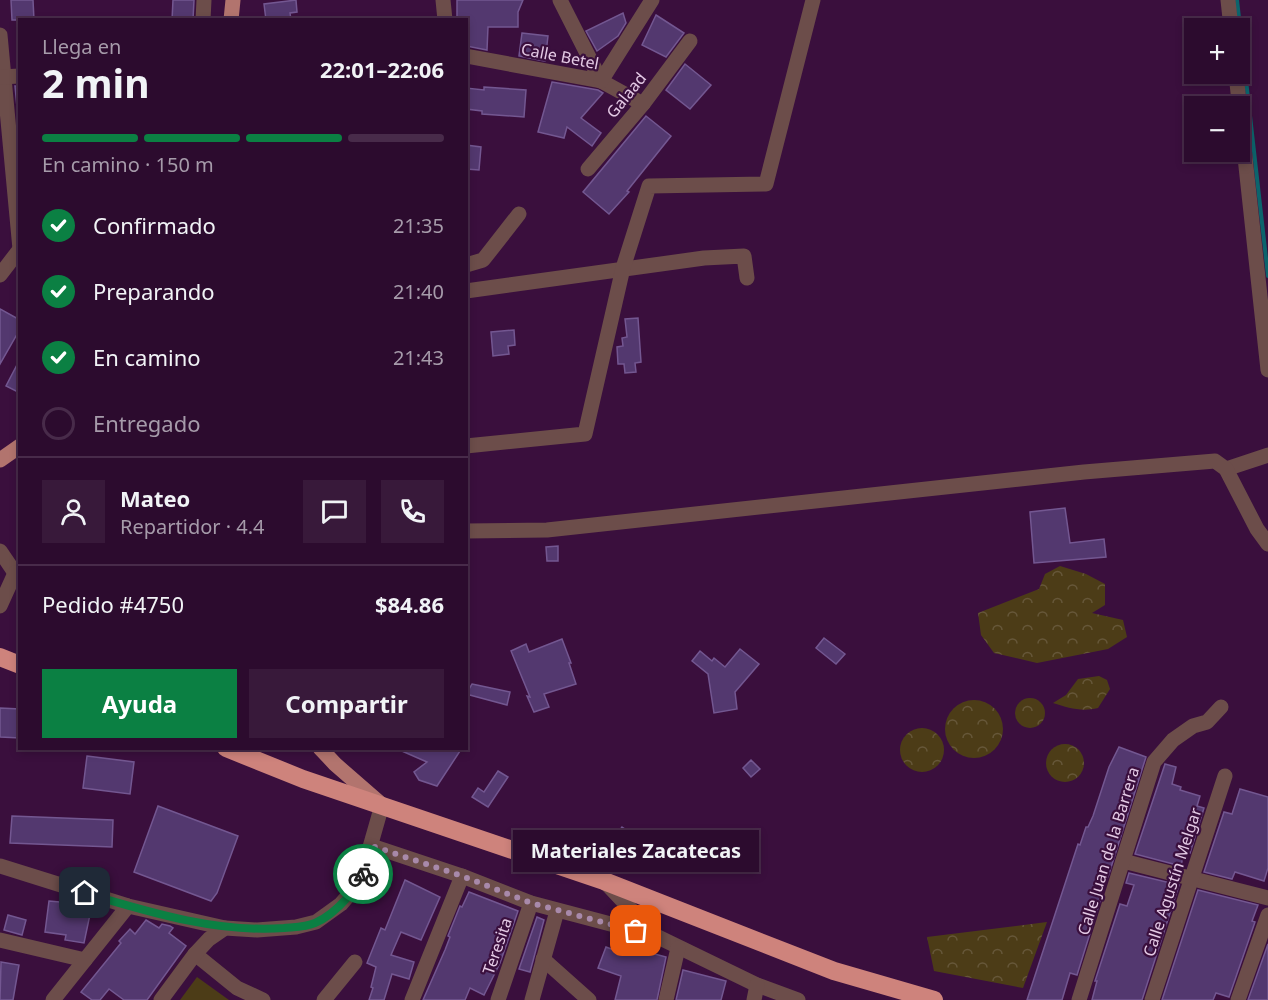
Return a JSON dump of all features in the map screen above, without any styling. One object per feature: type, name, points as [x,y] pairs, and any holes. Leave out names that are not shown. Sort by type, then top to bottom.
[{"type":"highway","points":[[0,657],[18,664]]},
{"type":"highway","points":[[231,750],[303,779],[604,881],[834,971],[934,1000]]},
{"type":"main road","points":[[231,18],[233,0]]},
{"type":"main road","points":[[0,460],[18,447]]},
{"type":"main road","points":[[322,750],[382,805]]},
{"type":"street","points":[[203,18],[204,0]]},
{"type":"street","points":[[442,0],[445,18]]},
{"type":"street","points":[[560,0],[601,81]]},
{"type":"street","points":[[601,81],[652,0]]},
{"type":"street","points":[[468,446],[585,434],[623,268],[649,186],[766,184],[813,0]]},
{"type":"street","points":[[1228,0],[1230,18]]},
{"type":"street","points":[[0,35],[2,77],[18,232]]},
{"type":"street","name":"Galaad","points":[[588,169],[643,104],[690,41]]},
{"type":"street","name":"Calle Betel","points":[[468,56],[601,81],[643,104]]},
{"type":"street","points":[[2,77],[18,76]]},
{"type":"street","points":[[1237,84],[1268,369]]},
{"type":"street","points":[[468,265],[483,261],[519,214]]},
{"type":"street","points":[[0,252],[18,249]]},
{"type":"street","points":[[0,275],[18,252]]},
{"type":"street","points":[[468,291],[623,268],[704,258],[744,256],[747,278]]},
{"type":"street","points":[[1226,469],[1268,455]]},
{"type":"street","points":[[468,531],[547,530],[1215,460],[1226,469],[1257,530],[1268,544]]},
{"type":"street","points":[[0,551],[17,573],[0,606]]},
{"type":"street","name":"Calle Juan de la Barrera","points":[[1079,1000],[1154,762],[1173,740],[1193,726],[1207,722],[1221,707]]},
{"type":"street","name":"Calle Agustín Melgar","points":[[1152,1000],[1225,776]]},
{"type":"street","points":[[0,866],[128,906],[225,928],[257,930],[296,927],[316,922],[341,904],[360,882],[382,805]]},
{"type":"street","points":[[372,846],[462,876],[531,903],[656,936],[755,993],[798,1000]]},
{"type":"street","points":[[1123,861],[1268,898]]},
{"type":"street","points":[[412,1000],[462,876]]},
{"type":"street","points":[[604,881],[656,936]]},
{"type":"street","name":"Teresita","points":[[498,1000],[531,903]]},
{"type":"street","points":[[53,1000],[128,906]]},
{"type":"street","points":[[532,1000],[557,911]]},
{"type":"street","points":[[1238,1000],[1268,915]]},
{"type":"street","points":[[161,1000],[195,954],[209,939],[225,928]]},
{"type":"street","points":[[0,940],[85,960]]},
{"type":"street","points":[[666,1000],[678,948]]},
{"type":"street","points":[[195,954],[237,988],[263,1000]]},
{"type":"street","points":[[543,959],[585,999]]},
{"type":"street","points":[[324,1000],[355,962]]},
{"type":"green space","points":[[1060,566],[1086,574],[1105,584],[1105,605],[1092,613],[1123,620],[1127,637],[1108,649],[1037,663],[994,653],[981,635],[978,613],[1039,589],[1045,574]]},
{"type":"green space","points":[[1099,676],[1107,680],[1110,689],[1098,708],[1070,708],[1053,703],[1066,695],[1078,679]]},
{"type":"green space","points":[[1030,698],[1041,702],[1045,713],[1041,724],[1030,728],[1019,724],[1015,713],[1019,702]]},
{"type":"green space","points":[[974,700],[985,702],[995,708],[1001,718],[1003,729],[1001,740],[995,750],[985,756],[974,758],[963,756],[953,750],[947,740],[945,729],[947,718],[953,708],[963,702]]},
{"type":"green space","points":[[922,728],[931,729],[938,734],[943,741],[943,759],[938,766],[931,771],[922,772],[913,771],[906,766],[901,759],[900,750],[901,741],[906,734],[913,729]]},
{"type":"green space","points":[[1065,744],[1079,749],[1084,763],[1079,777],[1065,782],[1051,777],[1046,763],[1051,749]]},
{"type":"green space","points":[[1047,922],[1023,988],[934,971],[927,937]]},
{"type":"green space","points":[[197,977],[229,1000],[180,1000]]},
{"type":"building","points":[[11,0],[33,0],[34,18],[12,20]]},
{"type":"building","points":[[173,0],[194,0],[193,18],[172,18]]},
{"type":"building","points":[[296,0],[297,12],[290,13],[291,18],[266,18],[264,4]]},
{"type":"building","points":[[457,0],[523,0],[518,12],[518,27],[488,27],[487,50],[468,46],[468,18],[457,18]]},
{"type":"building","points":[[623,13],[626,23],[618,36],[597,51],[586,31]]},
{"type":"building","points":[[656,15],[684,33],[666,57],[642,45]]},
{"type":"building","points":[[522,33],[548,36],[545,61],[519,56]]},
{"type":"building","points":[[685,64],[711,85],[690,109],[666,90]]},
{"type":"building","points":[[552,82],[598,90],[603,93],[581,118],[601,133],[592,146],[567,127],[564,138],[538,132]]},
{"type":"building","points":[[15,86],[18,86],[18,118]]},
{"type":"building","points":[[484,87],[526,90],[524,117],[482,114],[482,111],[468,109],[468,88],[484,90]]},
{"type":"building","points":[[646,116],[671,136],[627,191],[629,192],[609,214],[583,192]]},
{"type":"building","points":[[468,145],[481,147],[479,170],[468,169]]},
{"type":"building","points":[[0,309],[18,319],[18,332],[0,364]]},
{"type":"building","points":[[638,318],[641,362],[635,363],[636,372],[625,373],[624,364],[618,364],[617,347],[623,346],[622,338],[627,337],[625,319]]},
{"type":"building","points":[[514,330],[515,345],[508,346],[509,354],[493,356],[491,332]]},
{"type":"building","points":[[18,363],[18,392],[6,386]]},
{"type":"building","points":[[1065,508],[1070,543],[1104,539],[1106,557],[1034,563],[1030,512]]},
{"type":"building","points":[[558,546],[558,561],[547,561],[546,547]]},
{"type":"building","points":[[824,638],[845,654],[836,664],[816,648]]},
{"type":"building","points":[[562,639],[576,684],[544,694],[549,707],[534,712],[511,651],[526,644],[529,652]]},
{"type":"building","points":[[740,649],[759,664],[735,692],[737,709],[714,713],[708,674],[692,661],[700,651],[712,661],[714,658],[725,667]]},
{"type":"building","points":[[472,684],[510,692],[507,705],[468,695]]},
{"type":"building","points":[[0,708],[18,709],[18,738],[0,737]]},
{"type":"building","points":[[1119,747],[1146,757],[1108,877],[1106,876],[1098,897],[1101,898],[1077,975],[1070,973],[1062,1000],[1027,1000],[1078,844],[1080,845],[1086,827],[1093,816],[1109,767]]},
{"type":"building","points":[[400,750],[461,750],[437,786],[419,780],[414,772],[427,762]]},
{"type":"building","points":[[87,756],[134,762],[130,794],[83,788]]},
{"type":"building","points":[[751,760],[760,769],[751,777],[743,768]]},
{"type":"building","points":[[1165,764],[1176,767],[1172,784],[1181,787],[1180,790],[1200,796],[1197,806],[1204,808],[1190,853],[1184,851],[1181,866],[1135,854]]},
{"type":"building","points":[[498,771],[508,777],[488,807],[472,797],[478,788],[484,792]]},
{"type":"building","points":[[1240,789],[1268,797],[1268,868],[1264,881],[1235,872],[1232,879],[1204,872],[1224,812],[1232,814]]},
{"type":"building","points":[[158,806],[238,836],[217,893],[211,901],[134,872]]},
{"type":"building","points":[[12,816],[113,820],[112,847],[10,843]]},
{"type":"building","points":[[622,827],[637,837],[624,855],[609,845]]},
{"type":"building","points":[[732,846],[750,848],[747,869],[729,866]]},
{"type":"building","points":[[1129,873],[1179,885],[1142,1000],[1092,1000],[1097,981],[1095,981],[1120,904],[1127,906],[1134,885],[1126,883]]},
{"type":"building","points":[[405,880],[440,897],[421,940],[401,932],[391,955],[414,962],[409,979],[392,974],[384,1000],[369,1000],[376,967],[367,963],[381,928],[385,930]]},
{"type":"building","points":[[1198,890],[1258,905],[1252,921],[1255,922],[1229,997],[1216,993],[1213,1000],[1162,1000]]},
{"type":"building","points":[[469,892],[518,911],[500,963],[484,995],[470,988],[465,1000],[423,1000],[445,950],[460,906],[462,907]]},
{"type":"building","points":[[49,901],[92,905],[84,943],[65,940],[66,935],[45,932]]},
{"type":"building","points":[[8,915],[26,920],[22,935],[4,930]]},
{"type":"building","points":[[537,917],[544,920],[530,972],[519,969]]},
{"type":"building","points":[[146,920],[159,928],[162,924],[170,926],[173,928],[169,933],[186,946],[147,1000],[124,1000],[109,989],[100,1000],[92,1000],[81,992],[121,943],[119,941],[130,929],[135,934]]},
{"type":"building","points":[[1268,944],[1268,1000],[1248,1000]]},
{"type":"building","points":[[606,947],[627,955],[629,947],[666,957],[657,1000],[615,1000],[621,976],[598,968]]},
{"type":"building","points":[[1,962],[19,965],[13,1000],[0,1000]]},
{"type":"building","points":[[683,970],[726,981],[721,1000],[676,1000]]},
{"type":"waterway","points":[[1237,0],[1268,276]]},
{"type":"way so far","points":[[363,874],[372,846],[462,876],[531,903],[636,931]]},
{"type":"place","name":"Materiales Zacatecas","points":[[636,931]]},
{"type":"route","points":[[85,893],[128,906],[225,928],[257,930],[296,927],[316,922],[341,904],[360,882],[363,874]]}]
